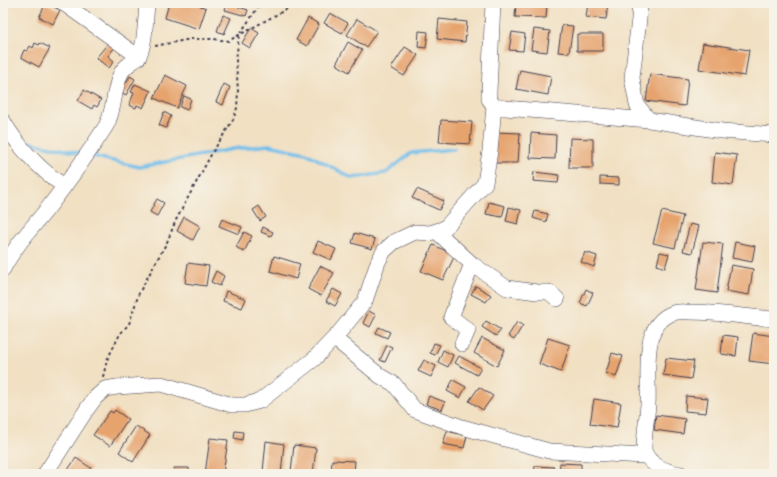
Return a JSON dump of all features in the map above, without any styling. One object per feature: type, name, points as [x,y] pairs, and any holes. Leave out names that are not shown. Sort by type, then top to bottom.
[{"type":"street","points":[[63,3],[139,57]]},
{"type":"street","points":[[3,269],[10,255],[64,186],[107,124],[113,107],[117,85],[122,72],[130,62],[139,57],[144,39],[147,3]]},
{"type":"street","points":[[44,474],[87,408],[105,389],[116,386],[161,384],[232,405],[245,405],[260,401],[314,359],[365,301],[378,262],[384,251],[394,242],[415,232],[430,233],[445,228],[485,183],[494,106],[489,99],[493,3]]},
{"type":"street","points":[[640,3],[632,78],[637,105],[649,120]]},
{"type":"street","points":[[494,106],[649,120],[722,131],[774,135]]},
{"type":"street","points":[[3,121],[31,158],[55,180],[64,186]]},
{"type":"street","points":[[436,231],[472,264],[507,288],[549,292],[557,299]]},
{"type":"street","points":[[462,344],[468,330],[451,316],[472,264]]},
{"type":"street","points":[[645,456],[644,443],[649,389],[647,363],[652,336],[662,319],[674,312],[696,312],[774,319]]},
{"type":"street","points":[[334,338],[380,376],[394,384],[415,410],[462,427],[549,451],[645,456],[656,466],[681,474]]},
{"type":"path","points":[[105,389],[102,375],[107,360],[120,334],[129,324],[139,293],[167,242],[176,220],[212,153],[233,120],[237,108],[238,91],[236,61],[239,35],[261,3]]},
{"type":"path","points":[[139,57],[150,47],[169,42],[190,39],[214,39],[228,41],[298,3]]},
{"type":"building","points":[[46,3],[60,10],[53,24],[39,17]]},
{"type":"building","points":[[169,3],[192,3],[206,8],[199,29],[165,18]]},
{"type":"building","points":[[227,3],[237,3],[236,6],[248,10],[246,16],[225,10]]},
{"type":"building","points":[[516,3],[547,3],[546,18],[515,17]]},
{"type":"building","points":[[588,3],[608,3],[606,19],[586,17]]},
{"type":"building","points":[[330,13],[348,23],[342,33],[324,23]]},
{"type":"building","points":[[223,15],[231,18],[224,34],[217,31]]},
{"type":"building","points":[[308,18],[319,24],[307,46],[296,40]]},
{"type":"building","points":[[357,19],[377,31],[366,47],[347,35]]},
{"type":"building","points":[[439,19],[467,22],[465,42],[437,39]]},
{"type":"building","points":[[562,25],[573,26],[569,53],[558,52]]},
{"type":"building","points":[[251,28],[259,33],[250,48],[242,43]]},
{"type":"building","points":[[534,29],[550,31],[547,52],[531,50]]},
{"type":"building","points":[[419,31],[428,32],[426,48],[418,47]]},
{"type":"building","points":[[512,32],[525,34],[523,51],[509,50]]},
{"type":"building","points":[[577,34],[603,34],[603,51],[577,51]]},
{"type":"building","points":[[109,42],[115,47],[108,56],[114,61],[109,68],[96,58]]},
{"type":"building","points":[[348,42],[362,50],[349,72],[336,64]]},
{"type":"building","points":[[35,43],[39,45],[40,43],[50,48],[39,67],[21,57],[24,50],[27,51],[30,46],[33,48]]},
{"type":"building","points":[[703,43],[749,50],[745,76],[699,69]]},
{"type":"building","points":[[405,47],[418,55],[404,76],[391,68]]},
{"type":"building","points":[[520,70],[551,76],[548,95],[516,89]]},
{"type":"building","points":[[650,74],[688,79],[685,106],[646,101]]},
{"type":"building","points":[[165,75],[187,86],[177,108],[154,98]]},
{"type":"building","points":[[130,76],[135,79],[126,95],[118,90],[123,81],[126,83]]},
{"type":"building","points":[[135,84],[151,91],[143,108],[137,105],[136,108],[129,105],[134,93],[131,92]]},
{"type":"building","points":[[224,84],[230,87],[223,105],[216,102]]},
{"type":"building","points":[[84,90],[101,100],[97,107],[94,105],[92,109],[78,101]]},
{"type":"building","points":[[184,96],[191,99],[187,110],[180,107]]},
{"type":"building","points":[[164,112],[171,116],[166,128],[159,125]]},
{"type":"building","points":[[441,120],[472,122],[470,144],[439,142]]},
{"type":"building","points":[[496,132],[520,133],[518,163],[494,163]]},
{"type":"building","points":[[531,133],[556,135],[555,159],[530,158]]},
{"type":"building","points":[[570,138],[593,139],[593,168],[569,168]]},
{"type":"building","points":[[715,152],[737,155],[733,185],[712,182]]},
{"type":"building","points":[[534,172],[559,175],[558,183],[533,181]]},
{"type":"building","points":[[600,177],[619,178],[619,185],[600,184]]},
{"type":"building","points":[[417,189],[444,201],[439,210],[412,198]]},
{"type":"building","points":[[157,199],[164,203],[157,216],[150,212]]},
{"type":"building","points":[[489,202],[505,206],[502,217],[486,214]]},
{"type":"building","points":[[259,206],[266,217],[260,221],[253,210]]},
{"type":"building","points":[[509,207],[521,210],[518,224],[506,221]]},
{"type":"building","points":[[535,211],[548,214],[546,222],[533,218]]},
{"type":"building","points":[[662,211],[683,216],[675,248],[653,243]]},
{"type":"building","points":[[184,217],[200,226],[193,240],[177,231]]},
{"type":"building","points":[[222,219],[242,227],[239,234],[219,226]]},
{"type":"building","points":[[690,224],[699,226],[692,253],[683,251]]},
{"type":"building","points":[[263,227],[273,232],[271,236],[261,232]]},
{"type":"building","points":[[244,232],[252,236],[244,252],[236,247]]},
{"type":"building","points":[[355,233],[375,239],[372,249],[352,243]]},
{"type":"building","points":[[318,241],[336,249],[331,260],[313,252]]},
{"type":"building","points":[[703,242],[723,244],[717,293],[696,290]]},
{"type":"building","points":[[735,242],[755,246],[752,262],[732,258]]},
{"type":"building","points":[[433,245],[455,255],[443,280],[421,271]]},
{"type":"building","points":[[585,252],[597,256],[594,267],[581,262]]},
{"type":"building","points":[[660,252],[669,254],[665,268],[657,265]]},
{"type":"building","points":[[274,256],[300,264],[296,279],[270,271]]},
{"type":"building","points":[[188,263],[209,266],[206,286],[185,283]]},
{"type":"building","points":[[731,265],[753,269],[749,295],[726,291]]},
{"type":"building","points":[[320,266],[334,273],[321,296],[308,289]]},
{"type":"building","points":[[216,271],[224,276],[220,286],[211,282]]},
{"type":"building","points":[[476,286],[491,295],[486,302],[471,294]]},
{"type":"building","points":[[333,289],[342,294],[335,306],[326,301]]},
{"type":"building","points":[[586,289],[593,293],[587,306],[580,303]]},
{"type":"building","points":[[226,291],[246,299],[242,308],[223,301]]},
{"type":"building","points":[[369,311],[376,315],[370,327],[363,323]]},
{"type":"building","points":[[486,321],[501,330],[496,336],[482,327]]},
{"type":"building","points":[[517,322],[523,325],[514,340],[508,336]]},
{"type":"building","points":[[379,327],[390,332],[387,338],[376,333]]},
{"type":"building","points":[[753,333],[774,336],[774,364],[749,361]]},
{"type":"building","points":[[723,335],[738,337],[736,356],[721,354]]},
{"type":"building","points":[[482,338],[505,350],[497,366],[474,353]]},
{"type":"building","points":[[548,338],[570,345],[561,372],[539,364]]},
{"type":"building","points":[[434,343],[440,345],[435,355],[430,353]]},
{"type":"building","points":[[387,345],[392,347],[385,362],[380,360]]},
{"type":"building","points":[[443,350],[453,355],[448,367],[438,362]]},
{"type":"building","points":[[612,353],[623,356],[616,377],[606,373]]},
{"type":"building","points":[[459,356],[481,368],[477,375],[455,363]]},
{"type":"building","points":[[666,358],[694,361],[691,379],[663,375]]},
{"type":"building","points":[[424,360],[436,366],[431,377],[418,371]]},
{"type":"building","points":[[453,380],[466,387],[460,398],[447,391]]},
{"type":"building","points":[[479,387],[493,396],[483,410],[469,401]]},
{"type":"building","points":[[429,396],[445,402],[442,410],[426,404]]},
{"type":"building","points":[[686,396],[708,398],[706,413],[685,411]]},
{"type":"building","points":[[594,399],[621,403],[617,428],[590,424]]},
{"type":"building","points":[[115,410],[128,419],[110,446],[93,435],[110,411],[113,413]]},
{"type":"building","points":[[656,415],[685,419],[683,434],[654,430]]},
{"type":"building","points":[[136,426],[150,435],[133,462],[119,452]]},
{"type":"building","points":[[235,431],[243,432],[242,440],[234,438]]},
{"type":"building","points":[[447,431],[467,436],[464,448],[443,444]]},
{"type":"building","points":[[210,438],[228,440],[223,474],[205,474]]},
{"type":"building","points":[[266,441],[284,444],[281,474],[263,472]]},
{"type":"building","points":[[294,445],[316,448],[313,474],[291,472]]},
{"type":"building","points":[[76,458],[91,468],[87,474],[65,474]]},
{"type":"building","points":[[332,460],[355,461],[354,474],[331,474]]},
{"type":"building","points":[[560,463],[581,464],[581,474],[559,474]]},
{"type":"building","points":[[535,466],[554,467],[553,474],[534,474]]},
{"type":"building","points":[[174,468],[189,468],[189,474],[173,474]]},
{"type":"building","points":[[592,471],[606,473],[606,474],[592,474]]},
{"type":"waterway","points":[[23,141],[84,154]]},
{"type":"waterway","points":[[92,156],[139,167],[233,149],[269,145],[306,153],[352,178],[386,173],[411,153],[454,149]]}]
